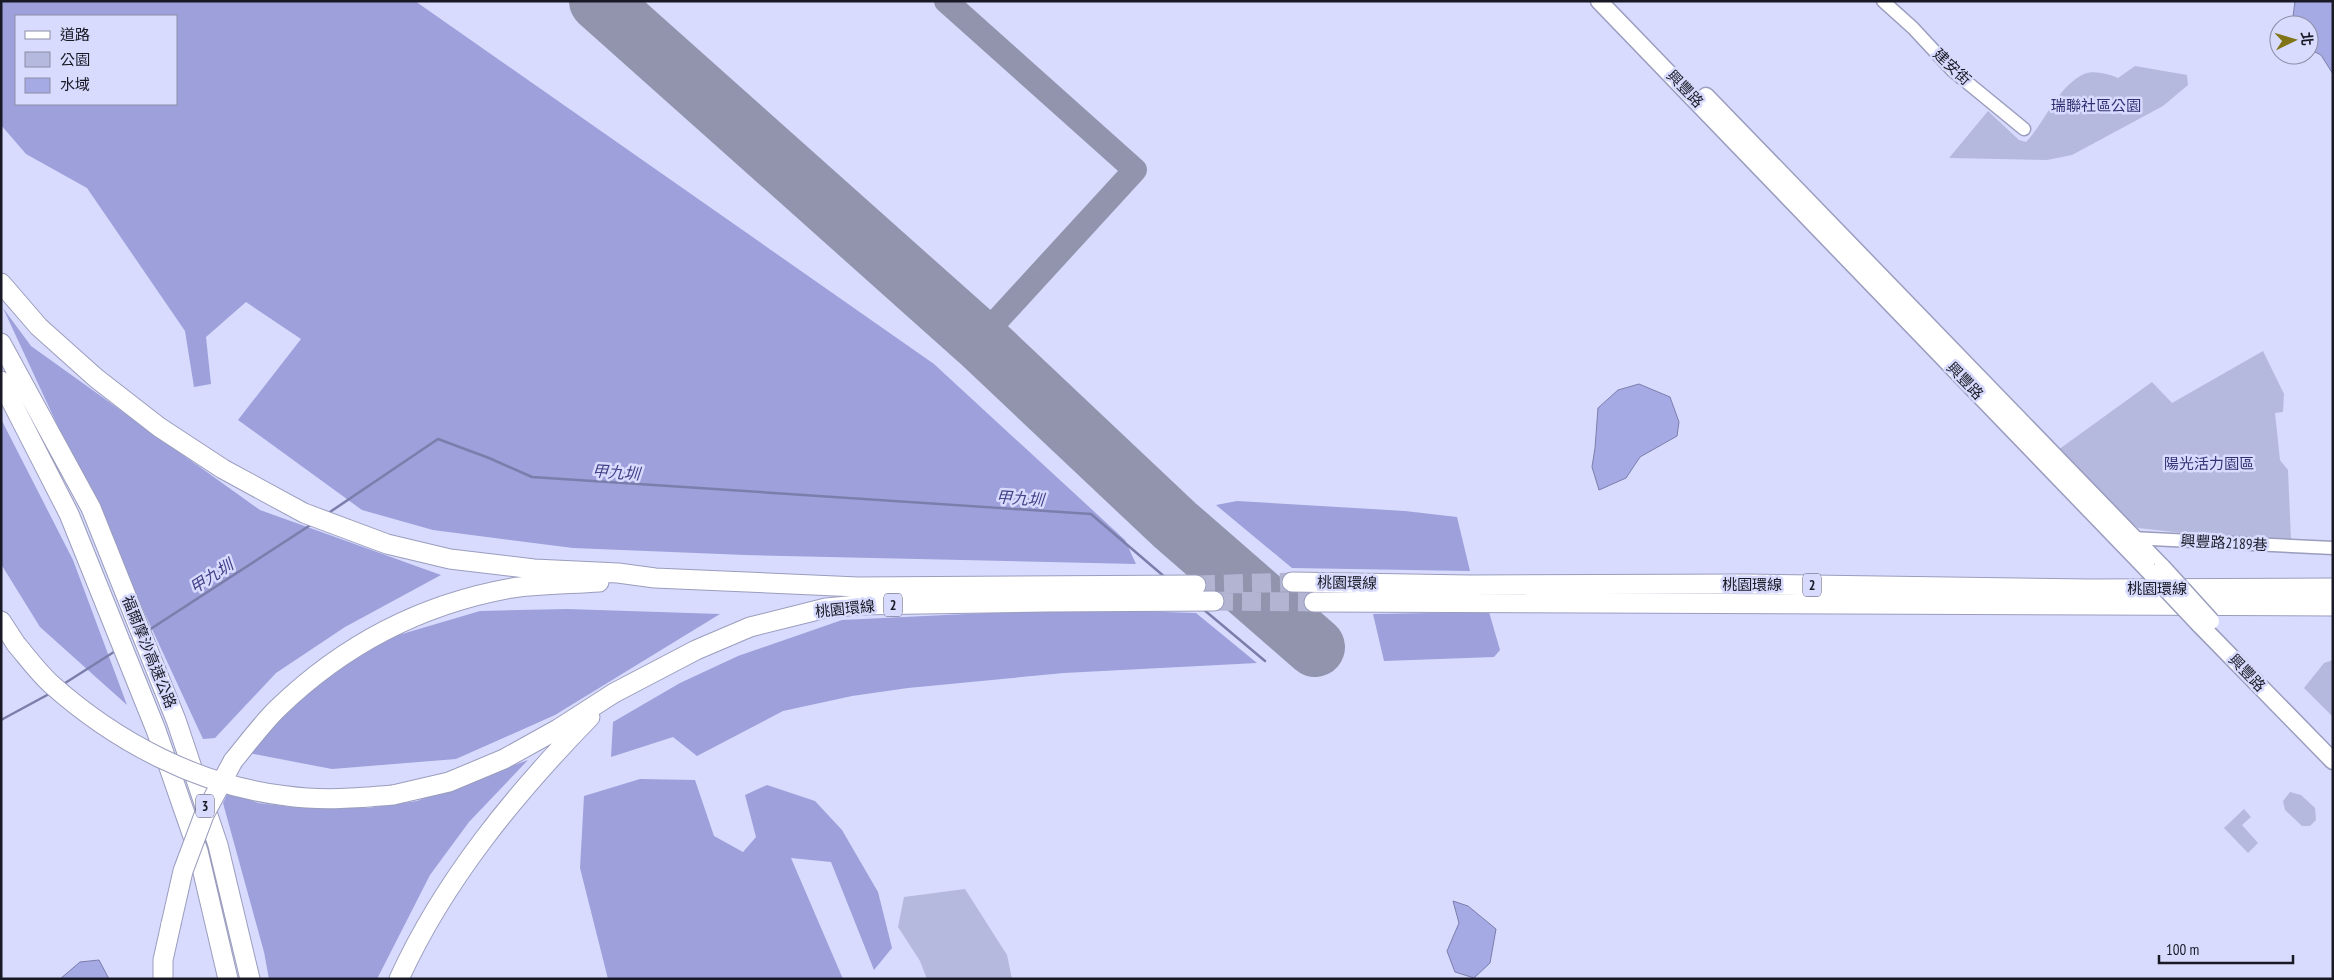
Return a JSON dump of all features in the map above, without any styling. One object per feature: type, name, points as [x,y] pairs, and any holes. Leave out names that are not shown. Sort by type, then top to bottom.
[{"type":"highway","points":[[1,283],[39,327],[96,378],[159,427],[222,469],[320,519],[387,544],[450,559],[534,569],[618,573],[655,578]]},
{"type":"highway","name":"福爾摩沙高速公路","points":[[1,343],[91,508],[176,720],[218,845],[250,979]]},
{"type":"highway","name":"福爾摩沙高速公路","points":[[1,382],[69,514],[156,730],[198,851],[228,979]]},
{"type":"highway","points":[[163,979],[163,960],[183,871],[204,816],[233,761],[276,710],[332,662],[370,637],[416,615],[464,599],[513,588],[655,578]]},
{"type":"highway","name":"桃園環線","points":[[614,693],[696,650],[750,627],[826,608],[1191,593],[858,587],[655,578]]},
{"type":"highway","name":"桃園環線","points":[[1292,582],[1469,586],[1746,584],[2090,589],[2333,588]]},
{"type":"highway","name":"桃園環線","points":[[1314,602],[2081,607],[2333,606]]},
{"type":"highway","points":[[1,621],[16,644],[50,682],[93,718],[154,756],[214,779],[259,792],[288,796],[337,799],[393,795],[449,782],[504,759],[558,729],[614,693]]},
{"type":"highway","points":[[399,979],[446,892],[513,800],[614,693]]},
{"type":"main road","name":"興豐路","points":[[1599,1],[2116,538],[2155,568]]},
{"type":"main road","name":"興豐路","points":[[1614,1],[2134,538],[2155,568],[2333,761]]},
{"type":"main road","name":"興豐路","points":[[2205,622],[2333,746]]},
{"type":"street","name":"建安街","points":[[1883,1],[1913,28],[1952,70],[2024,129]]},
{"type":"street","name":"興豐路2189巷","points":[[2116,538],[2333,548]]},
{"type":"green space","name":"瑞聯社區公園","points":[[2135,66],[2187,75],[2188,85],[2163,106],[2072,155],[2047,160],[1949,158],[1988,111],[2019,140],[2026,142],[2066,87],[2075,80],[2084,74],[2092,72],[2118,78]]},
{"type":"green space","name":"陽光活力園區","points":[[2263,351],[2284,394],[2283,412],[2275,413],[2280,460],[2288,470],[2291,539],[2209,536],[2138,528],[2117,511],[2058,450],[2152,382],[2172,403]]},
{"type":"green space","points":[[2333,660],[2333,717],[2304,688],[2324,663]]},
{"type":"green space","points":[[2290,792],[2301,795],[2315,808],[2316,820],[2310,826],[2302,826],[2285,810],[2283,801]]},
{"type":"green space","points":[[2244,809],[2251,817],[2242,825],[2258,843],[2248,853],[2224,828]]},
{"type":"green space","points":[[965,889],[1007,955],[1012,979],[927,979],[920,961],[898,927],[904,897]]},
{"type":"shaded area","points":[[1,1],[415,1],[934,364],[1125,540],[1136,564],[745,555],[573,548],[433,530],[362,510],[238,420],[301,339],[246,302],[206,337],[211,384],[194,387],[185,331],[87,188],[26,154],[1,125]]},
{"type":"shaded area","points":[[3,308],[31,346],[260,510],[441,575],[345,627],[276,673],[215,738],[203,739]]},
{"type":"shaded area","points":[[1,419],[73,560],[127,705],[40,627],[1,564]]},
{"type":"shaded area","points":[[1237,501],[1405,511],[1457,517],[1470,571],[1292,568],[1216,505]]},
{"type":"shaded area","points":[[567,609],[720,614],[555,715],[456,759],[332,769],[243,752],[280,706],[385,639],[480,611]]},
{"type":"shaded area","points":[[1071,609],[1196,613],[1257,663],[1064,673],[908,688],[852,696],[783,711],[697,756],[673,737],[611,757],[613,722],[680,683],[738,656],[842,620]]},
{"type":"shaded area","points":[[1489,612],[1500,650],[1494,657],[1384,661],[1373,614]]},
{"type":"shaded area","points":[[528,760],[469,822],[430,875],[377,979],[269,979],[264,952],[223,803],[228,792],[258,803],[293,807],[368,808],[417,801]]},
{"type":"shaded area","points":[[640,779],[695,780],[714,836],[743,852],[756,837],[745,795],[767,785],[815,801],[842,830],[878,892],[892,948],[874,970],[831,862],[791,858],[843,979],[608,979],[580,868],[584,796]]},
{"type":"water","points":[[2295,1],[2333,1],[2333,74],[2319,54],[2319,15],[2293,15]]},
{"type":"water","points":[[1639,384],[1670,397],[1679,422],[1677,436],[1640,457],[1626,478],[1599,490],[1592,467],[1598,408],[1618,390]]},
{"type":"water","points":[[1453,901],[1468,906],[1496,929],[1490,963],[1474,978],[1455,972],[1447,951],[1459,923]]},
{"type":"water","points":[[99,960],[109,979],[60,979],[80,962]]},
{"type":"waterway","name":"甲九圳","points":[[327,514],[438,439],[532,477],[1091,514],[1166,578]]},
{"type":"waterway","name":"甲九圳","points":[[149,630],[312,524]]},
{"type":"waterway","name":"甲九圳","points":[[1203,609],[1265,661]]},
{"type":"waterway","name":"甲九圳","points":[[62,685],[117,650]]},
{"type":"waterway","name":"甲九圳","points":[[1,720],[49,694]]},
{"type":"taxiway","points":[[946,1],[1135,170],[979,340]]},
{"type":"runway","points":[[599,1],[979,340],[1175,525],[1315,647]]},
{"type":"tunnel","points":[[1196,585],[1292,582]]},
{"type":"tunnel","points":[[1214,601],[1314,602]]}]
